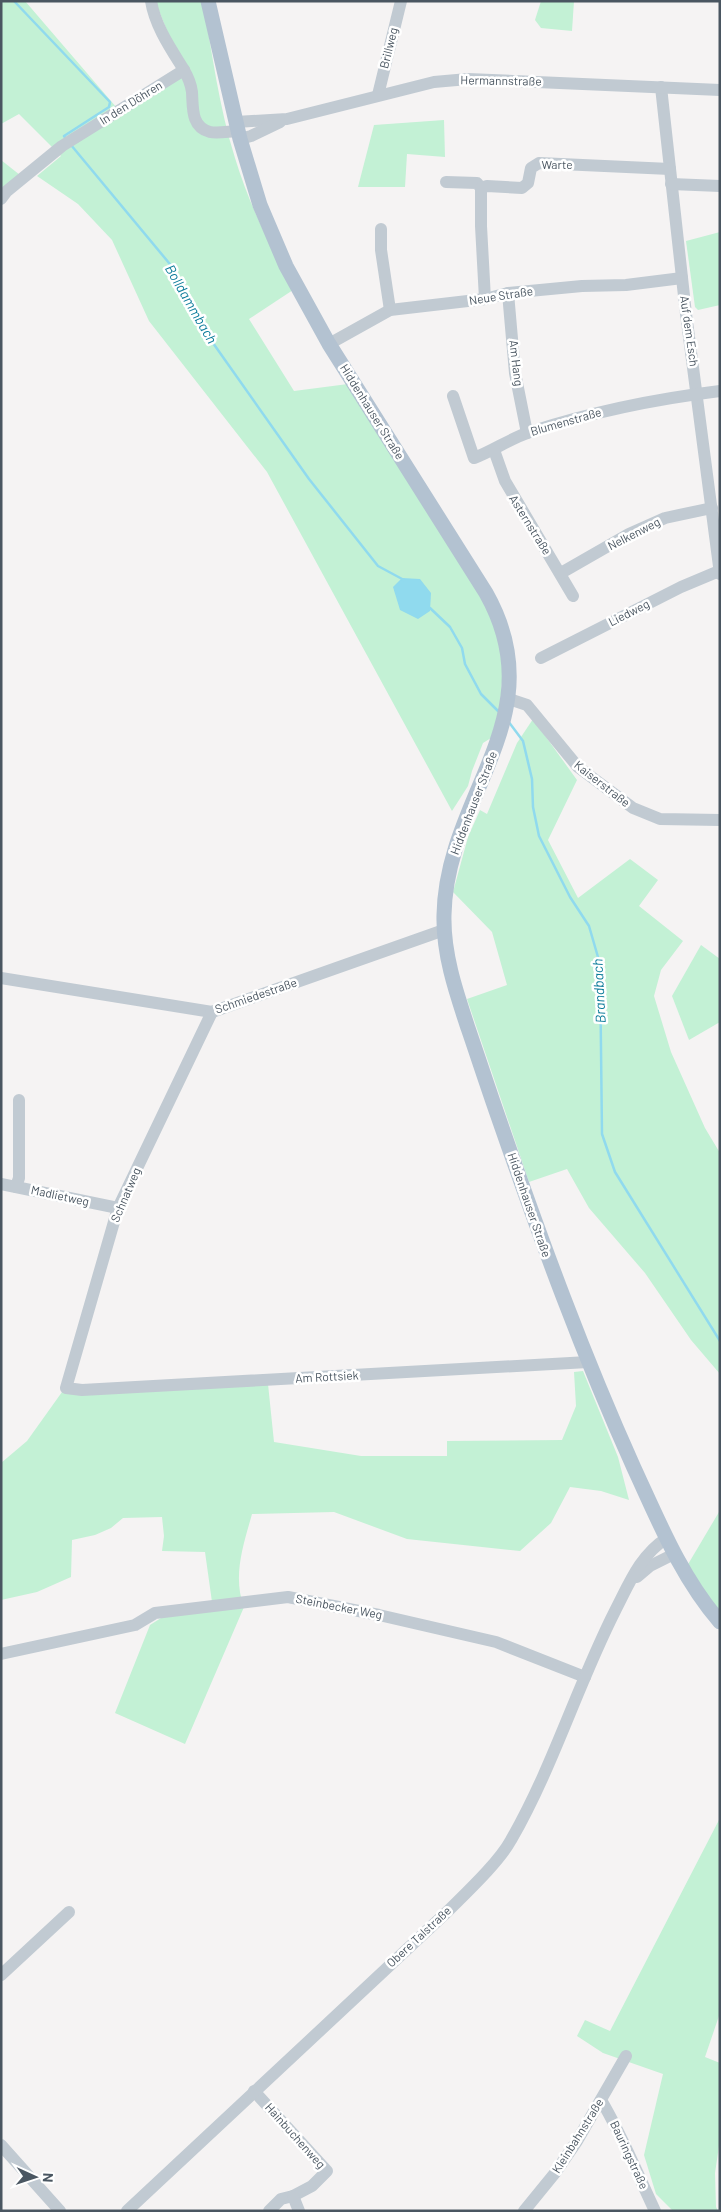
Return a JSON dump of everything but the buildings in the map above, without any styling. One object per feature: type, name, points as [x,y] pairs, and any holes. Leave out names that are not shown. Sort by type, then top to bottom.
[{"type":"main road","name":"Hiddenhauser Straße","points":[[208,1],[238,131],[260,205],[286,266],[329,344],[492,604],[502,625],[507,644],[510,683],[506,710],[457,842],[450,866],[445,898],[444,930],[453,982],[545,1251],[588,1362],[674,1554],[699,1596],[720,1622]]},
{"type":"street","points":[[151,1],[152,10],[166,41],[184,70],[192,91],[194,119],[202,128],[211,132],[238,131]]},
{"type":"street","name":"Brillweg","points":[[378,95],[401,1]]},
{"type":"street","name":"In den Döhren","points":[[1,200],[6,191],[66,144],[184,70]]},
{"type":"street","name":"Hermannstraße","points":[[238,131],[434,82],[468,79],[720,90]]},
{"type":"street","name":"Auf dem Esch","points":[[661,87],[682,278],[720,573]]},
{"type":"street","name":"Warte","points":[[481,188],[487,186],[522,188],[528,183],[530,168],[539,164],[670,169]]},
{"type":"street","points":[[446,182],[477,183],[481,188],[480,226],[485,299]]},
{"type":"street","points":[[671,184],[719,189]]},
{"type":"street","points":[[381,229],[381,250],[390,310]]},
{"type":"street","name":"Neue Straße","points":[[329,344],[390,310],[485,299],[508,293],[582,286],[626,285],[682,278]]},
{"type":"street","name":"Am Hang","points":[[508,293],[515,373],[527,433]]},
{"type":"street","name":"Blumenstraße","points":[[453,396],[474,458],[527,433],[601,411],[720,391]]},
{"type":"street","name":"Asternstraße","points":[[494,450],[504,481],[561,573],[573,596]]},
{"type":"street","name":"Nelkenweg","points":[[561,573],[629,534],[665,518],[712,508]]},
{"type":"street","name":"Liedweg","points":[[541,658],[681,587],[720,573]]},
{"type":"street","name":"Kaiserstraße","points":[[506,710],[526,705],[578,767],[633,808],[660,819],[720,820]]},
{"type":"street","name":"Schmiedestraße","points":[[1,978],[212,1012],[444,930]]},
{"type":"street","name":"Schnatweg","points":[[66,1388],[118,1208],[212,1012]]},
{"type":"street","points":[[16,1187],[18,1178],[18,1100]]},
{"type":"street","name":"Madlietweg","points":[[1,1184],[118,1208]]},
{"type":"street","name":"Am Rottsiek","points":[[66,1388],[82,1390],[588,1362]]},
{"type":"street","name":"Obere Talstraße","points":[[126,2211],[448,1911],[510,1842],[533,1796],[584,1677],[622,1597],[635,1572],[653,1548],[667,1538]]},
{"type":"street","name":"Obere Talstraße","points":[[622,1597],[638,1575],[650,1566],[674,1554]]},
{"type":"street","name":"Steinbecker Weg","points":[[1,1654],[135,1625],[155,1614],[288,1597],[379,1615],[496,1642],[584,1677]]},
{"type":"street","points":[[1,1975],[69,1912]]},
{"type":"street","name":"Kleinbahnstraße","points":[[524,2211],[555,2173],[626,2056]]},
{"type":"street","name":"Hainbuchenweg","points":[[254,2091],[327,2171],[312,2186],[293,2196],[281,2199],[269,2211]]},
{"type":"street","name":"Bauringstraße","points":[[601,2100],[621,2132],[624,2146],[655,2211]]},
{"type":"street","points":[[1,2145],[60,2211]]},
{"type":"street","points":[[293,2196],[299,2211]]},
{"type":"green space","points":[[1,1],[25,1],[123,115],[191,71],[170,38],[155,1],[203,1],[220,100],[229,139],[254,209],[293,290],[249,319],[294,391],[348,384],[482,596],[496,625],[503,668],[500,707],[491,738],[483,743],[468,786],[452,811],[267,472],[149,321],[112,240],[78,204],[37,176],[61,156],[19,114],[1,124]]},
{"type":"green space","points":[[541,1],[574,1],[572,31],[541,28],[535,20]]},
{"type":"green space","points":[[444,120],[445,157],[407,154],[405,187],[358,187],[374,125]]},
{"type":"green space","points":[[1,160],[20,175],[1,198]]},
{"type":"green space","points":[[720,232],[720,305],[698,310],[695,307],[686,241]]},
{"type":"green space","points":[[533,719],[577,780],[548,840],[578,898],[630,859],[658,880],[639,906],[683,941],[661,970],[654,996],[671,1052],[705,1128],[720,1153],[720,1374],[691,1340],[645,1273],[589,1208],[567,1169],[529,1182],[467,999],[507,985],[492,932],[453,892],[468,837],[480,810],[487,814],[517,743]]},
{"type":"green space","points":[[701,945],[720,959],[720,1022],[689,1040],[672,996]]},
{"type":"green space","points":[[583,1371],[618,1457],[629,1500],[601,1491],[570,1487],[551,1523],[520,1551],[407,1539],[334,1512],[252,1514],[240,1560],[239,1583],[244,1607],[185,1744],[115,1713],[150,1625],[161,1618],[212,1602],[205,1552],[162,1551],[164,1536],[162,1517],[123,1518],[111,1528],[95,1535],[72,1540],[71,1577],[37,1592],[1,1600],[1,1463],[27,1441],[62,1392],[268,1384],[274,1442],[361,1456],[447,1456],[447,1441],[562,1440],[576,1406],[574,1372]]},
{"type":"green space","points":[[720,1512],[720,1614],[687,1566]]},
{"type":"green space","points":[[720,1818],[720,2013],[705,2057],[720,2063],[720,2139],[715,2173],[716,2207],[718,2211],[673,2211],[656,2194],[644,2155],[663,2074],[603,2053],[577,2036],[585,2020],[610,2031]]},
{"type":"water","points":[[402,578],[420,579],[431,593],[430,611],[418,619],[400,610],[393,587]]},
{"type":"waterway","name":"Bolldammbach","points":[[14,1],[110,102],[109,107],[64,136],[66,139]]},
{"type":"waterway","name":"Bolldammbach","points":[[71,145],[174,269],[213,343],[309,479],[378,566],[404,580]]},
{"type":"waterway","name":"Brandbach","points":[[430,608],[450,627],[462,648],[465,664],[481,694],[498,711]]},
{"type":"waterway","name":"Brandbach","points":[[508,721],[523,741],[532,779],[533,807],[539,836],[570,897],[589,926],[600,964],[602,1134],[615,1172],[720,1341]]}]
